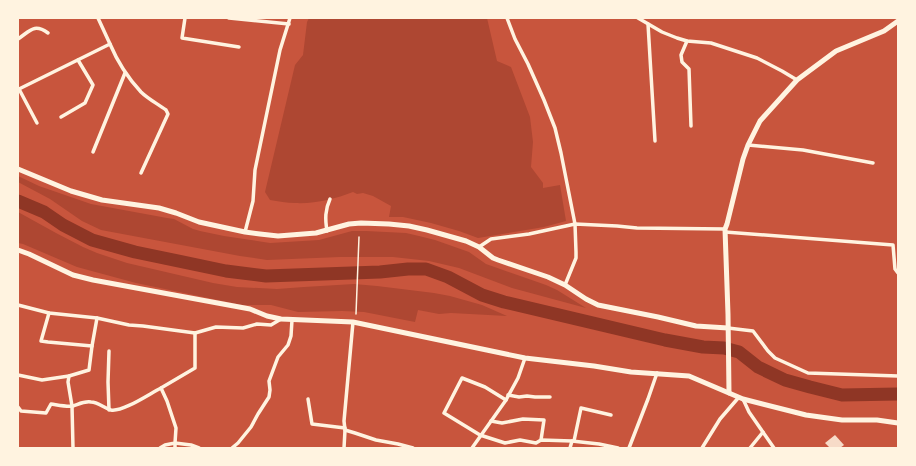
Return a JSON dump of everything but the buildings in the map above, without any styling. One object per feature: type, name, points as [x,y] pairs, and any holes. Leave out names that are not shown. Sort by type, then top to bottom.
[{"type":"main road","points":[[728,393],[728,314],[725,230],[748,145],[760,121],[798,80],[836,51],[884,30],[898,21]]},
{"type":"main road","points":[[18,169],[71,191],[102,200],[159,208],[199,222],[245,232],[278,236],[316,233],[349,224],[361,223],[395,225],[427,230],[466,241],[479,247],[493,258],[548,277],[565,285],[586,300],[598,305],[696,326],[728,330]]},
{"type":"main road","points":[[18,250],[73,275],[119,286],[250,309],[281,320],[353,322],[525,358],[631,372],[689,376],[741,398],[806,415],[842,420],[877,420],[898,423]]},
{"type":"street","points":[[98,18],[118,63],[125,74],[142,93],[166,110],[168,114],[141,173]]},
{"type":"street","points":[[185,18],[182,38],[239,47]]},
{"type":"street","points":[[229,18],[289,24]]},
{"type":"street","points":[[245,232],[253,201],[255,170],[280,50],[290,18]]},
{"type":"street","points":[[507,18],[515,39],[544,100],[555,128],[561,153],[575,224],[576,252],[576,258],[565,285]]},
{"type":"street","points":[[638,18],[662,32],[687,41],[710,44],[757,58],[798,80]]},
{"type":"street","points":[[648,24],[655,141]]},
{"type":"street","points":[[18,39],[35,28],[42,29],[48,33]]},
{"type":"street","points":[[687,41],[681,55],[682,62],[689,69],[692,126]]},
{"type":"street","points":[[38,123],[19,89],[110,44]]},
{"type":"street","points":[[61,117],[85,103],[92,86],[78,60]]},
{"type":"street","points":[[93,152],[125,74]]},
{"type":"street","points":[[748,145],[803,150],[873,163]]},
{"type":"street","points":[[327,231],[325,215],[330,200]]},
{"type":"street","points":[[479,247],[491,239],[529,234],[575,224],[637,228],[725,230],[893,245],[895,269],[898,273]]},
{"type":"street","points":[[18,306],[49,313],[97,318],[129,325],[195,333],[216,327],[243,328],[257,324],[271,325],[281,320]]},
{"type":"street","points":[[49,313],[41,341],[92,346]]},
{"type":"street","points":[[18,375],[42,380],[69,376],[90,370],[92,346],[97,318]]},
{"type":"street","points":[[232,448],[252,427],[258,414],[270,397],[269,381],[278,357],[288,344],[291,336],[292,320]]},
{"type":"street","points":[[344,448],[344,421],[353,322]]},
{"type":"street","points":[[728,330],[753,331],[775,358],[808,373],[898,376]]},
{"type":"street","points":[[18,407],[21,411],[46,413],[52,404],[72,406],[88,401],[94,402],[109,410],[117,410],[125,407],[195,368],[195,333]]},
{"type":"street","points":[[109,352],[109,410]]},
{"type":"street","points":[[472,448],[506,400],[518,378],[525,358]]},
{"type":"street","points":[[629,448],[657,373]]},
{"type":"street","points":[[69,376],[68,382],[72,406],[73,448]]},
{"type":"street","points":[[506,400],[485,387],[462,378],[444,413],[480,435],[506,443],[520,440],[536,442],[541,440],[573,441],[618,448]]},
{"type":"street","points":[[161,388],[168,401],[176,428],[175,448]]},
{"type":"street","points":[[508,394],[519,397],[550,396]]},
{"type":"street","points":[[702,448],[720,419],[741,398],[774,448]]},
{"type":"street","points":[[308,399],[312,424],[345,429],[376,440],[414,448]]},
{"type":"street","points":[[570,448],[581,408],[611,414]]},
{"type":"street","points":[[491,421],[502,423],[523,419],[544,420],[541,440]]},
{"type":"street","points":[[750,448],[763,432]]},
{"type":"street","points":[[160,448],[175,443],[191,445],[199,448]]},
{"type":"street","points":[[506,443],[507,448]]},
{"type":"path","points":[[356,314],[359,237]]},
{"type":"shaded area","points":[[309,18],[487,18],[497,61],[511,67],[530,117],[533,142],[531,167],[543,183],[543,188],[560,185],[566,221],[544,227],[478,238],[431,223],[403,217],[389,217],[391,206],[373,196],[363,193],[357,194],[353,192],[332,199],[310,203],[292,203],[270,200],[265,192],[295,65],[303,55],[307,22]]},
{"type":"shaded area","points":[[18,176],[39,186],[91,204],[174,219],[200,231],[270,243],[319,240],[352,231],[406,233],[419,236],[469,252],[486,264],[546,285],[586,308],[512,288],[459,268],[429,261],[393,257],[340,257],[267,260],[101,230],[82,221],[50,199],[18,182]]},
{"type":"shaded area","points":[[18,212],[97,253],[127,263],[213,283],[237,287],[277,289],[354,284],[377,286],[450,296],[482,305],[507,316],[451,313],[439,314],[418,310],[415,322],[364,312],[298,312],[271,305],[242,305],[136,283],[77,267],[18,243]]},
{"type":"waterway","points":[[18,201],[44,212],[63,225],[92,240],[135,252],[226,271],[266,276],[426,269],[448,277],[482,295],[504,302],[665,340],[703,347],[724,348],[739,352],[758,367],[785,380],[810,387],[842,395],[898,394]]}]
